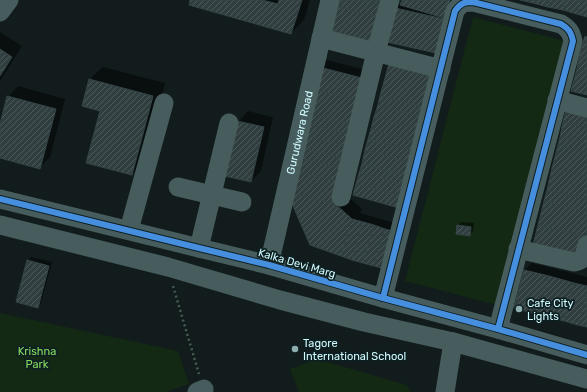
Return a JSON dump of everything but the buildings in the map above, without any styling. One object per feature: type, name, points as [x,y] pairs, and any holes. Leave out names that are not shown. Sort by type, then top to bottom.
[{"type":"street","points":[[0,12],[9,0]]},
{"type":"street","name":"Gurudwara Road","points":[[269,265],[330,0]]},
{"type":"street","points":[[341,197],[390,0]]},
{"type":"street","points":[[383,298],[455,11],[459,5],[466,2],[473,2],[560,24],[567,27],[571,33],[573,41],[498,329]]},
{"type":"street","points":[[321,38],[441,69]]},
{"type":"street","points":[[557,100],[587,108]]},
{"type":"street","points":[[129,230],[164,103]]},
{"type":"street","points":[[199,248],[229,123]]},
{"type":"street","points":[[178,187],[242,202]]},
{"type":"street","name":"Kalka Devi Marg","points":[[0,199],[269,265],[587,355]]},
{"type":"street","points":[[0,225],[168,267],[280,300],[364,322],[453,342],[587,379]]},
{"type":"street","points":[[518,249],[578,262],[584,256],[587,245]]},
{"type":"street","points":[[445,392],[453,342]]},
{"type":"path","points":[[168,267],[200,391]]},
{"type":"green space","points":[[473,17],[565,41],[497,305],[405,281]]},
{"type":"green space","name":"Krishna Park","points":[[0,313],[178,351],[189,384],[165,392],[0,392]]},
{"type":"green space","points":[[317,359],[407,385],[410,392],[299,392],[290,369]]},
{"type":"cycle path","points":[[383,298],[455,11],[459,6],[467,2],[473,2],[561,24],[569,31],[573,41],[498,329]]},
{"type":"cycle path","points":[[0,199],[269,265],[587,355]]},
{"type":"place","name":"Cafe City Lights","points":[[519,309]]},
{"type":"place","name":"Tagore International School","points":[[295,349]]}]
